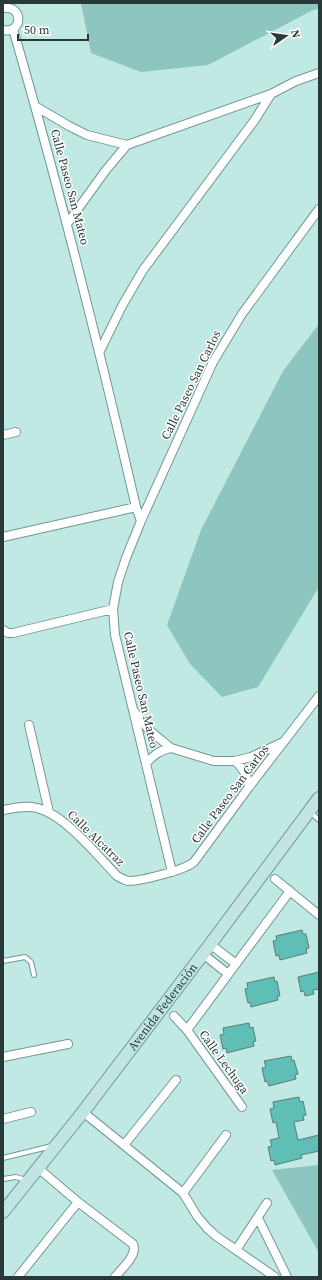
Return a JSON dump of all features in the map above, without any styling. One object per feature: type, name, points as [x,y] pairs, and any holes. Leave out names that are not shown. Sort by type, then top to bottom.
[{"type":"main road","name":"Avenida Federación","points":[[3,1212],[83,1112],[319,798]]},
{"type":"street","points":[[3,8],[15,7],[18,18],[18,22],[13,29],[9,31],[3,30]]},
{"type":"street","name":"Calle Paseo San Mateo","points":[[13,29],[36,106],[67,224],[100,351],[136,507],[141,521],[118,582],[113,609],[115,635],[172,872]]},
{"type":"street","points":[[67,224],[106,170],[127,145],[270,94],[296,81],[319,73]]},
{"type":"street","points":[[100,351],[122,306],[143,270],[254,121],[270,94]]},
{"type":"street","points":[[36,106],[87,135],[127,145]]},
{"type":"street","name":"Calle Paseo San Carlos","points":[[141,521],[213,362],[226,338],[319,209]]},
{"type":"street","points":[[3,435],[16,432]]},
{"type":"street","points":[[3,537],[136,507]]},
{"type":"street","points":[[3,630],[8,633],[13,633],[113,609]]},
{"type":"street","name":"Calle Paseo San Carlos","points":[[194,862],[319,696]]},
{"type":"street","name":"Calle Paseo San Carlos","points":[[132,708],[149,730],[171,748],[214,761],[235,761],[251,757],[285,741]]},
{"type":"street","points":[[29,725],[49,812]]},
{"type":"street","points":[[146,764],[151,757],[160,750],[171,748]]},
{"type":"street","points":[[235,761],[244,769],[249,787]]},
{"type":"street","name":"Calle Alcatraz","points":[[3,810],[18,807],[37,808],[49,812],[65,823],[117,876],[123,880],[135,880],[172,872],[183,869],[194,862]]},
{"type":"street","points":[[275,879],[319,915]]},
{"type":"street","name":"Calle Lechuga","points":[[187,1030],[290,891]]},
{"type":"street","points":[[210,944],[236,964]]},
{"type":"street","points":[[203,954],[228,974]]},
{"type":"street","name":"Calle Lechuga","points":[[174,1016],[187,1030],[242,1107]]},
{"type":"street","points":[[3,1057],[68,1044]]},
{"type":"street","points":[[124,1145],[176,1080]]},
{"type":"street","points":[[3,1119],[31,1112]]},
{"type":"street","points":[[83,1112],[183,1193],[207,1228],[275,1277]]},
{"type":"street","points":[[183,1193],[226,1135]]},
{"type":"street","points":[[38,1168],[78,1202],[132,1244],[134,1247],[133,1254],[115,1277]]},
{"type":"street","points":[[18,1277],[78,1202]]},
{"type":"street","points":[[236,1250],[267,1203]]},
{"type":"street","points":[[258,1218],[287,1277]]},
{"type":"lane","points":[[309,811],[319,820]]},
{"type":"lane","points":[[3,961],[25,957],[31,962],[34,975]]},
{"type":"lane","points":[[3,1158],[56,1145]]},
{"type":"lane","points":[[3,1179],[16,1177],[28,1181]]},
{"type":"shaded area","points":[[81,3],[319,3],[319,9],[313,10],[208,65],[141,72],[91,53]]},
{"type":"shaded area","points":[[319,324],[319,587],[258,687],[222,697],[190,664],[167,625],[201,530],[283,371]]},
{"type":"shaded area","points":[[319,1165],[319,1253],[272,1170]]},
{"type":"building","points":[[302,930],[303,934],[306,934],[309,948],[306,949],[307,953],[280,960],[279,955],[276,956],[273,941],[277,940],[276,936]]},
{"type":"building","points":[[319,972],[319,989],[313,990],[314,994],[305,996],[304,991],[301,992],[298,977]]},
{"type":"building","points":[[274,977],[275,982],[277,981],[280,996],[277,996],[278,1000],[251,1007],[250,1002],[248,1003],[245,989],[248,988],[247,983]]},
{"type":"building","points":[[249,1023],[250,1028],[253,1027],[256,1041],[253,1042],[254,1046],[227,1053],[226,1048],[223,1049],[220,1035],[224,1034],[223,1028]]},
{"type":"building","points":[[291,1056],[292,1061],[294,1060],[298,1074],[295,1075],[296,1079],[269,1086],[267,1081],[265,1082],[262,1068],[266,1067],[264,1061]]},
{"type":"building","points":[[299,1097],[300,1102],[303,1101],[306,1115],[303,1116],[304,1120],[294,1122],[298,1140],[319,1135],[319,1151],[301,1155],[302,1158],[275,1165],[274,1160],[271,1161],[268,1147],[272,1146],[270,1140],[279,1138],[276,1122],[273,1123],[270,1109],[274,1108],[273,1102]]}]
